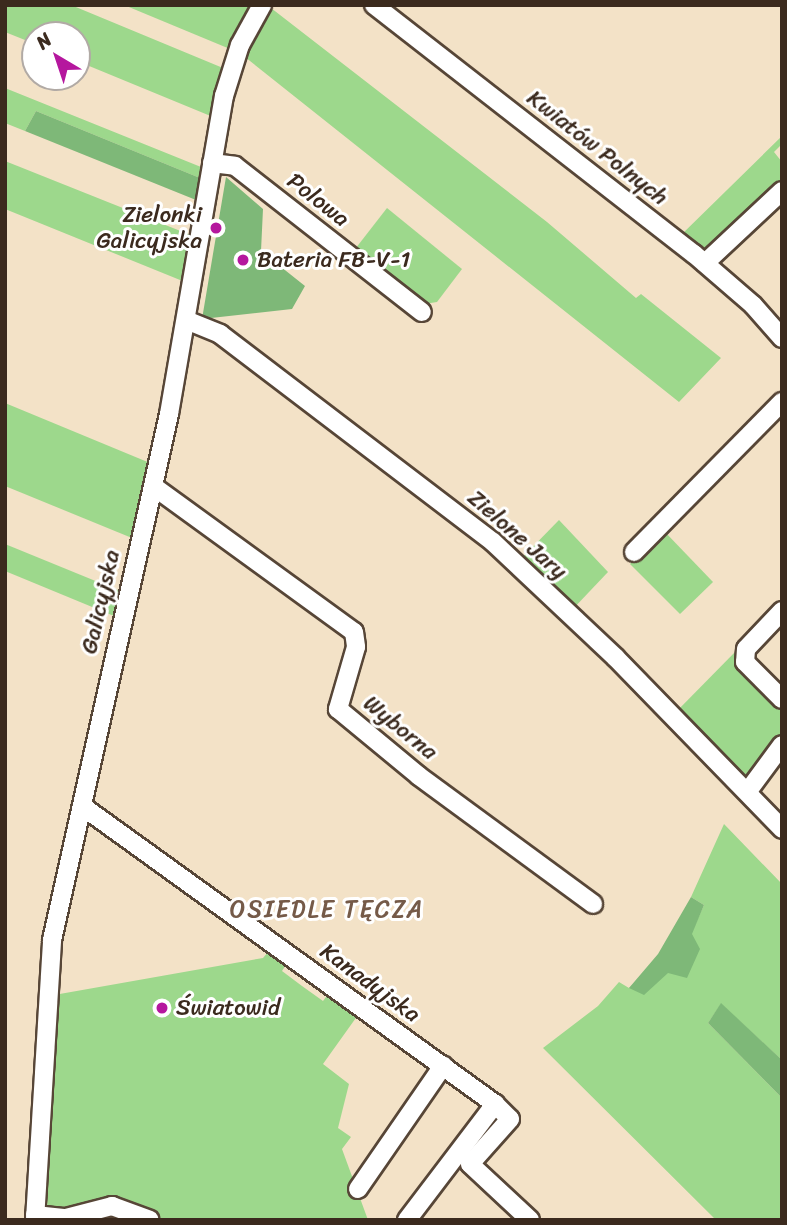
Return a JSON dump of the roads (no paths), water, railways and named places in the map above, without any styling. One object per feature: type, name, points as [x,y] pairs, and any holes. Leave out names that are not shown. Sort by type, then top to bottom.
[{"type":"street","name":"Galicyjska","points":[[35,1217],[46,978],[153,486],[186,320],[212,163],[240,45],[262,5]]},
{"type":"street","name":"Kwiatów Polnych","points":[[374,5],[705,263],[753,305],[782,338]]},
{"type":"street","name":"Polowa","points":[[212,163],[235,166],[422,312]]},
{"type":"street","points":[[705,263],[782,191]]},
{"type":"street","name":"Zielone Jary","points":[[186,320],[220,334],[493,542],[748,791],[782,829]]},
{"type":"street","points":[[634,552],[782,402]]},
{"type":"street","name":"Wyborna","points":[[153,486],[354,632],[356,647],[338,709],[419,776],[593,904]]},
{"type":"street","points":[[782,611],[746,649],[745,662],[782,699]]},
{"type":"street","points":[[748,791],[782,746]]},
{"type":"street","name":"Kanadyjska","points":[[82,806],[495,1104]]},
{"type":"street","points":[[358,1189],[443,1066]]},
{"type":"street","points":[[407,1220],[495,1104],[510,1119],[470,1164],[530,1220]]},
{"type":"street","points":[[35,1217],[66,1218],[113,1206],[150,1220]]},
{"type":"place","name":"Zielonki Galicyjska","points":[[216,228]]},
{"type":"place","name":"Bateria FB-V-1","points":[[243,260]]},
{"type":"place","name":"Światowid","points":[[162,1008]]},
{"type":"district","name":"OSIEDLE TĘCZA","points":[[327,910]]}]
